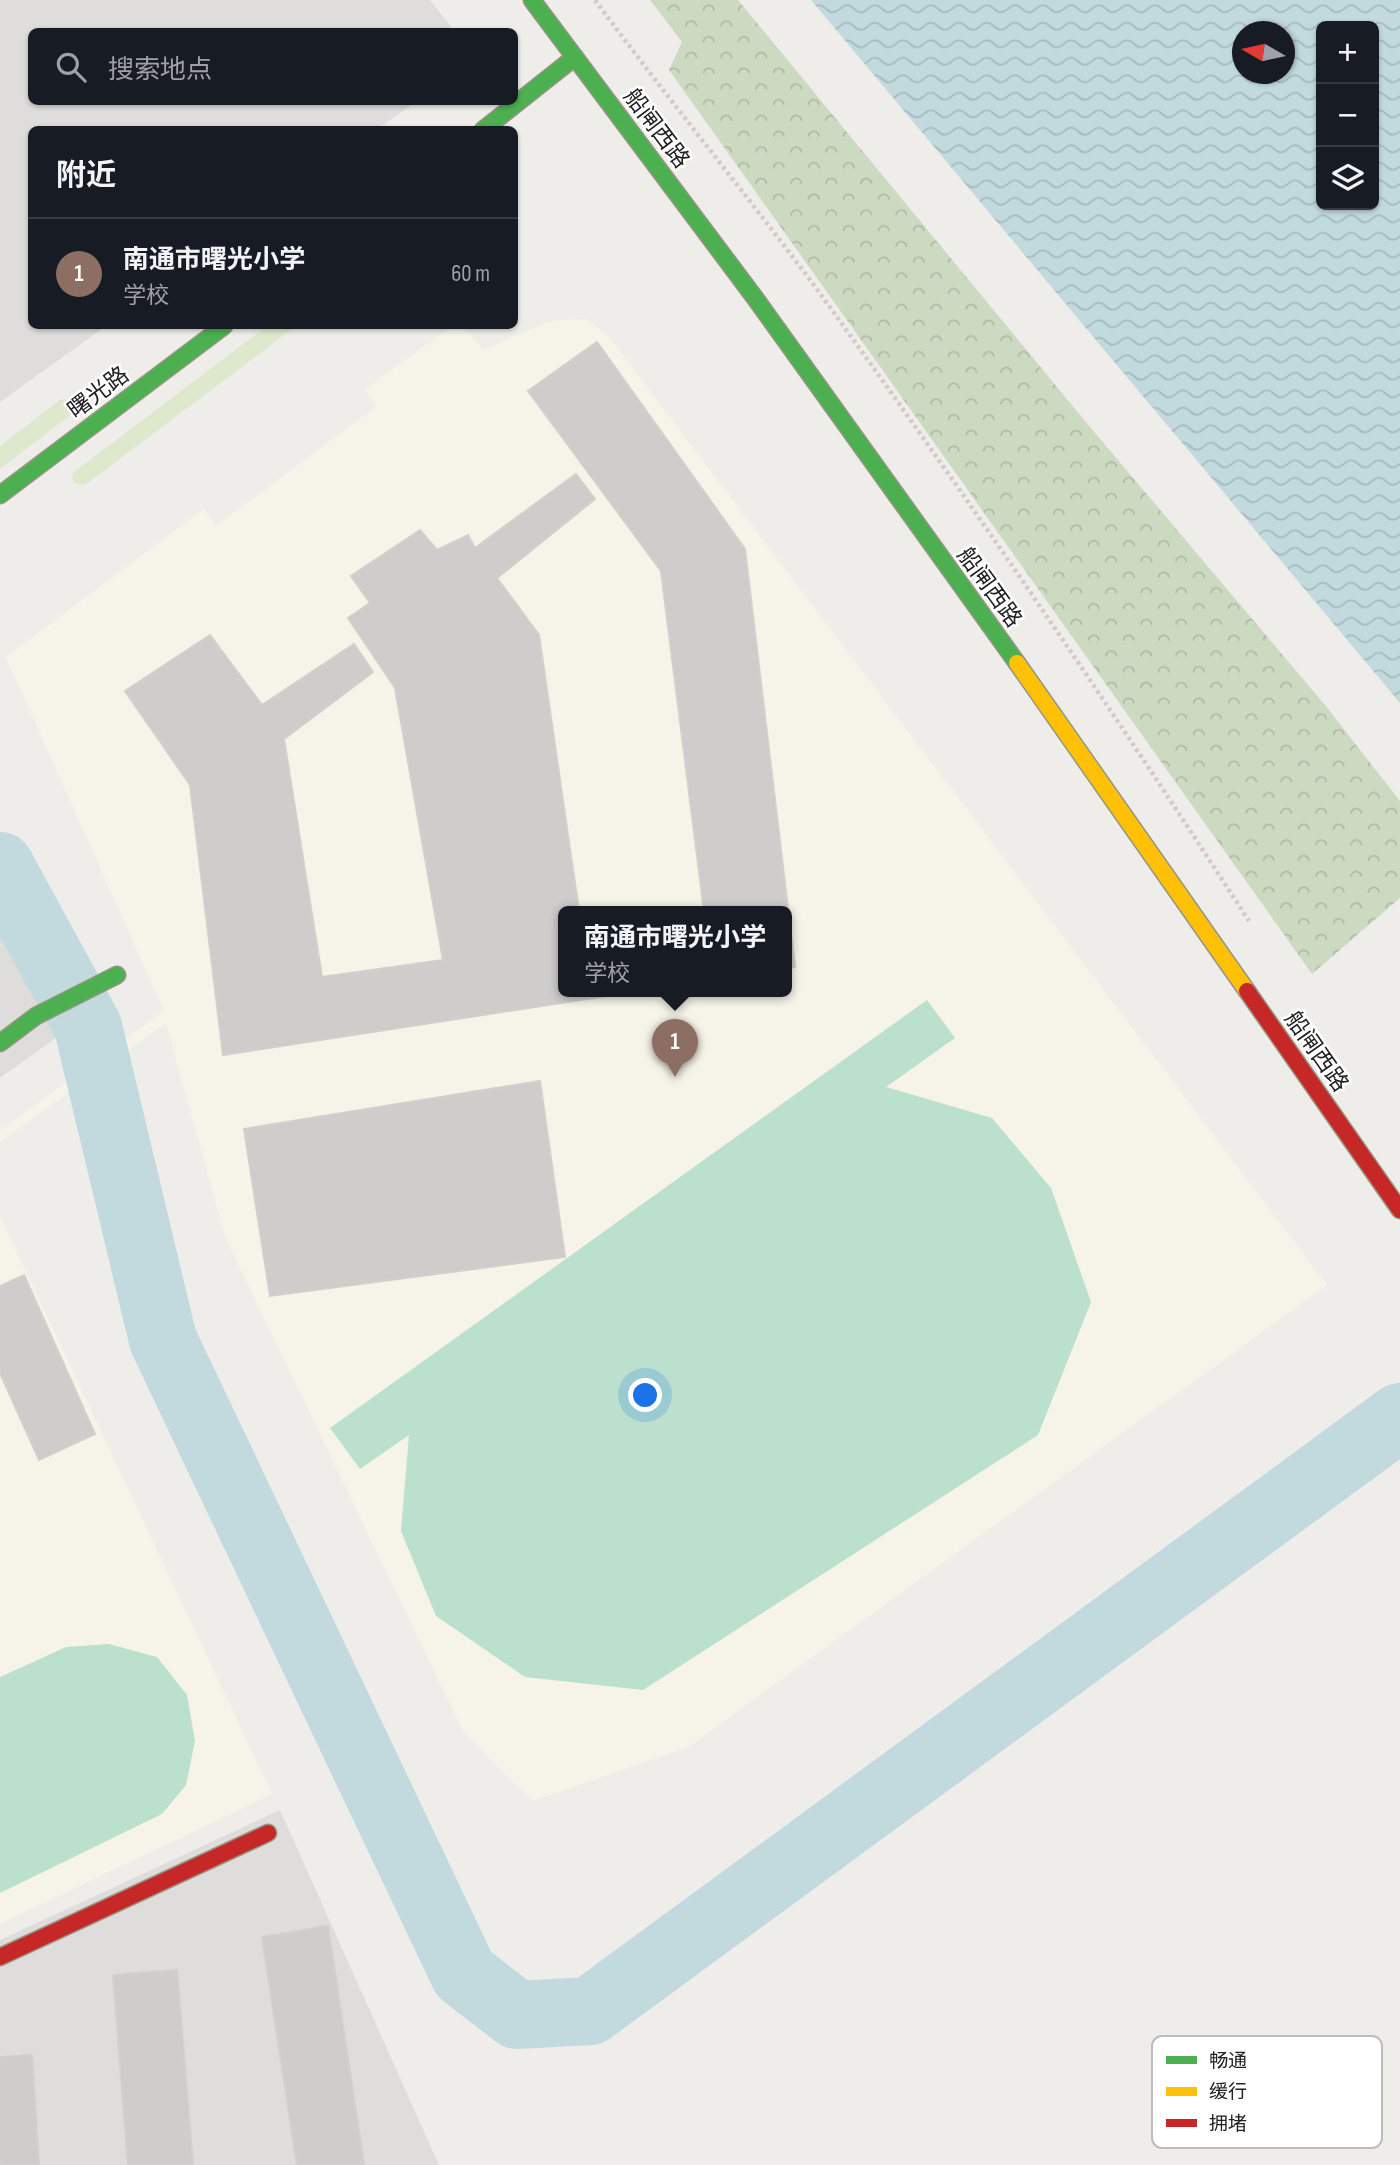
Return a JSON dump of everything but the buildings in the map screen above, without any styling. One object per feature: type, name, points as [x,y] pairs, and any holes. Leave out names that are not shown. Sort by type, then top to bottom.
[{"type":"street","name":"船闸西路","points":[[532,0],[1001,642],[1400,1210]]},
{"type":"street","points":[[518,102],[575,57]]},
{"type":"street","points":[[488,126],[515,105]]},
{"type":"street","name":"曙光路","points":[[0,495],[220,329]]},
{"type":"street","points":[[0,1043],[36,1016],[117,975]]},
{"type":"street","points":[[0,1957],[268,1832]]},
{"type":"path","points":[[595,0],[672,105],[814,286],[956,485],[1123,725],[1255,930]]},
{"type":"shaded area","points":[[0,0],[430,0],[452,28],[28,28],[28,105],[412,105],[381,126],[28,126],[28,329],[102,329],[0,402]]},
{"type":"shaded area","points":[[586,319],[610,338],[1327,1285],[688,1747],[533,1801],[464,1733],[225,1237],[166,1023],[0,1142],[0,1131],[164,1011],[6,657],[204,509],[216,526],[377,406],[365,389],[449,329],[465,329],[483,350],[551,321]]},
{"type":"shaded area","points":[[0,918],[60,1035],[0,1078]]},
{"type":"shaded area","points":[[0,1217],[272,1794],[0,1924]]},
{"type":"shaded area","points":[[280,1810],[439,2165],[0,2165],[0,1940]]},
{"type":"green space","points":[[650,0],[738,0],[1085,421],[1325,705],[1400,801],[1400,898],[1312,974],[669,70],[682,42]]},
{"type":"green space","points":[[263,329],[292,329],[85,485],[74,483],[74,472]]},
{"type":"green space","points":[[61,399],[67,400],[74,408],[72,414],[0,469],[0,446]]},
{"type":"green space","points":[[927,1000],[955,1038],[886,1087],[992,1118],[1051,1188],[1091,1302],[1038,1435],[643,1690],[525,1677],[436,1616],[401,1531],[409,1435],[360,1469],[330,1428]]},
{"type":"green space","points":[[109,1644],[157,1657],[187,1695],[195,1741],[186,1785],[162,1814],[0,1893],[0,1677],[66,1647]]},
{"type":"water","points":[[811,0],[1400,0],[1400,703]]},
{"type":"waterway","points":[[0,866],[88,1027],[163,1340],[464,1974],[517,2015],[590,2011],[1400,1417]]},
{"type":"traffic: fast","points":[[532,0],[755,298],[1017,663]]},
{"type":"traffic: fast","points":[[518,102],[575,57]]},
{"type":"traffic: fast","points":[[488,126],[515,105]]},
{"type":"traffic: fast","points":[[0,495],[220,329]]},
{"type":"traffic: fast","points":[[0,1043],[36,1016],[117,975]]},
{"type":"traffic: slow","points":[[1017,663],[1247,991]]},
{"type":"traffic: jam","points":[[1247,991],[1400,1210]]},
{"type":"traffic: jam","points":[[0,1957],[268,1833]]},
{"type":"place","name":"南通市曙光小学","points":[[675,1077]]}]
